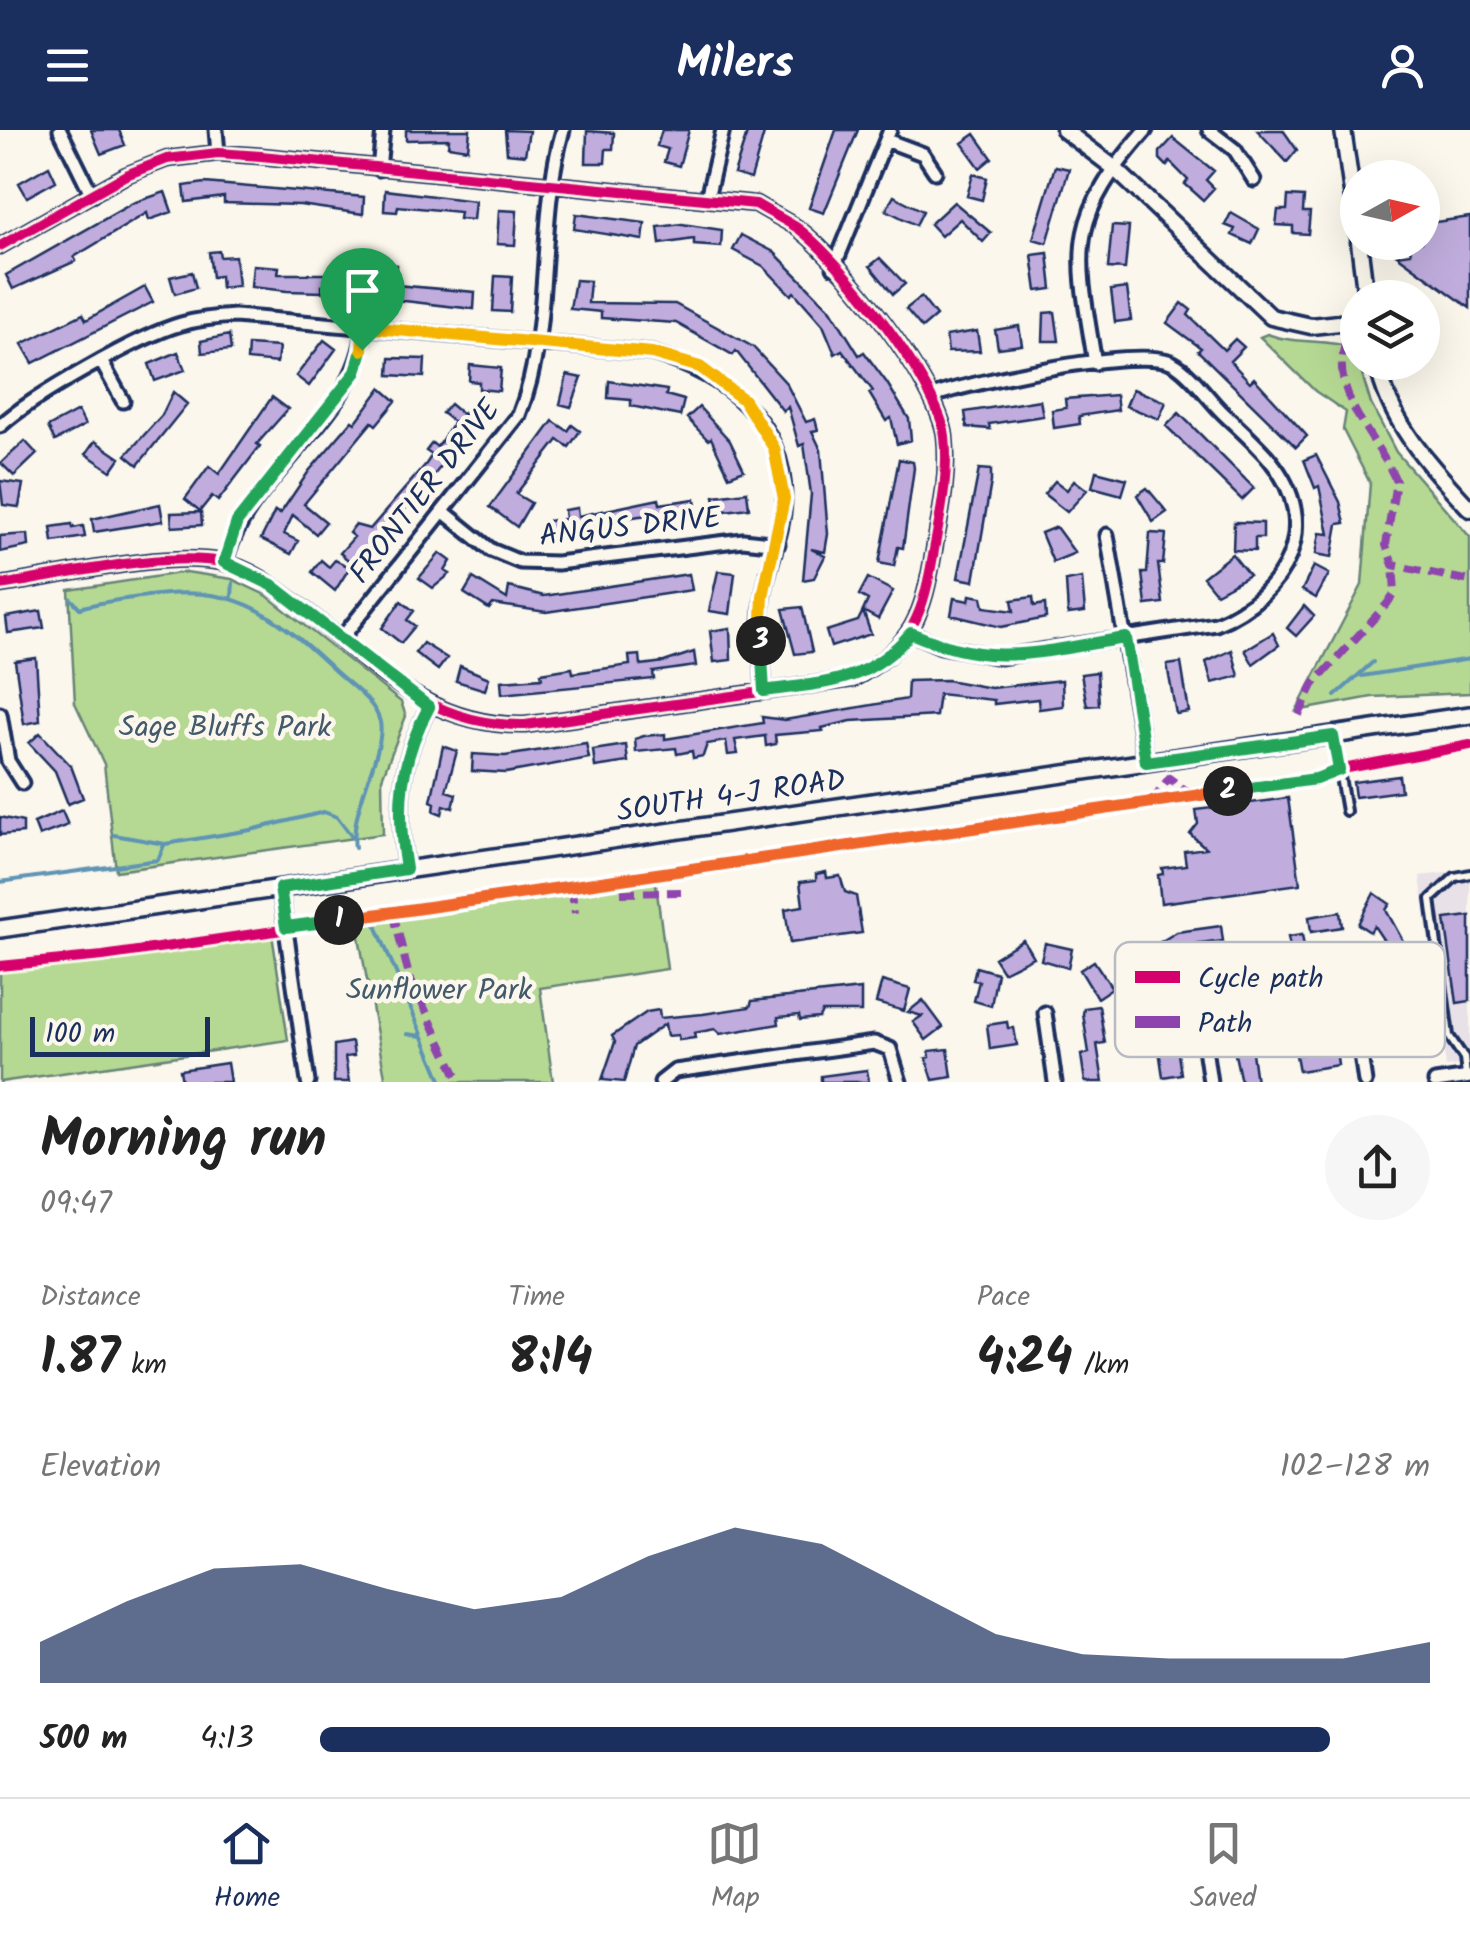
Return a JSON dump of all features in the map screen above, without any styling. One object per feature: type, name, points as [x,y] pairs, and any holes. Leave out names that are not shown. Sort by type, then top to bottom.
[{"type":"main road","name":"SOUTH 4-J ROAD","points":[[0,929],[1470,715]]},
{"type":"street","points":[[60,130],[92,195]]},
{"type":"street","points":[[216,130],[218,153]]},
{"type":"street","points":[[379,169],[383,130]]},
{"type":"street","name":"FRONTIER DRIVE","points":[[341,639],[518,415],[532,374],[549,185],[563,130]]},
{"type":"street","points":[[708,198],[724,130]]},
{"type":"street","points":[[1064,130],[1114,167],[1271,317],[1311,326],[1340,323]]},
{"type":"street","points":[[1095,363],[1081,280],[1081,247],[1099,188],[1146,130]]},
{"type":"street","points":[[1210,130],[1235,150],[1254,180]]},
{"type":"street","points":[[1343,130],[1347,160]]},
{"type":"street","points":[[834,266],[888,135],[923,154],[935,172]]},
{"type":"street","points":[[0,246],[166,159],[218,153],[756,204],[798,229],[904,349],[933,396],[944,433],[946,478],[926,600],[911,633],[895,652],[853,678],[526,725],[474,722],[429,707],[272,585],[224,562],[174,560],[0,584]]},
{"type":"street","points":[[0,426],[102,362],[177,324],[206,318],[235,316],[652,353],[700,367],[744,400],[774,448],[784,499],[778,544],[763,596],[764,691]]},
{"type":"street","points":[[224,562],[237,522],[356,372],[364,327]]},
{"type":"street","points":[[911,633],[941,646],[1000,657],[1216,624],[1246,612],[1274,588],[1290,559],[1294,528],[1290,495],[1272,462],[1173,363],[1142,357],[1095,363],[962,385],[933,396]]},
{"type":"street","points":[[102,362],[123,401]]},
{"type":"street","points":[[1383,380],[1392,411],[1409,439],[1470,509]]},
{"type":"street","name":"ANGUS DRIVE","points":[[444,512],[491,550],[520,562],[557,563],[742,540],[778,544]]},
{"type":"street","points":[[1107,535],[1146,762]]},
{"type":"street","points":[[406,869],[398,800],[404,764],[429,707]]},
{"type":"street","points":[[0,714],[8,761],[22,783]]},
{"type":"street","points":[[280,888],[308,1082]]},
{"type":"street","points":[[1045,1013],[1055,1082]]},
{"type":"street","points":[[661,1082],[675,1071],[874,1043],[890,1049],[900,1082]]},
{"type":"street","points":[[1206,1057],[1210,1082]]},
{"type":"street","points":[[1362,1057],[1366,1082]]},
{"type":"street","points":[[1435,1082],[1468,1077]]},
{"type":"lane","points":[[1333,736],[1346,811]]},
{"type":"lane","points":[[1437,942],[1431,899],[1455,876],[1470,874]]},
{"type":"lane","points":[[1445,1006],[1449,1036],[1464,1058],[1468,1077]]},
{"type":"shaded area","points":[[1470,870],[1470,1063],[1446,1067],[1445,942],[1429,942],[1420,876]]},
{"type":"green space","points":[[1267,334],[1340,345],[1340,380],[1364,380],[1371,404],[1396,452],[1470,537],[1470,693],[1372,697],[1296,711],[1362,585],[1370,483],[1343,430],[1346,412],[1315,391],[1260,337]]},
{"type":"green space","name":"Sage Bluffs Park","points":[[186,572],[232,579],[266,595],[401,702],[406,716],[382,778],[383,834],[116,871],[104,764],[75,703],[69,590]]},
{"type":"green space","name":"Sunflower Park","points":[[655,877],[667,969],[540,988],[553,1082],[386,1082],[356,921]]},
{"type":"green space","points":[[272,934],[288,1040],[0,1082],[0,972]]},
{"type":"building","points":[[91,130],[119,130],[125,145],[101,154]]},
{"type":"building","points":[[406,130],[470,130],[468,149],[448,146],[449,139],[406,140]]},
{"type":"building","points":[[505,130],[529,131],[525,155],[507,153]]},
{"type":"building","points":[[662,130],[689,130],[679,166],[664,162],[668,149],[657,146]]},
{"type":"building","points":[[748,130],[765,130],[751,179],[734,174]]},
{"type":"building","points":[[836,130],[858,130],[824,213],[809,208]]},
{"type":"building","points":[[1257,130],[1283,130],[1297,150],[1287,162]]},
{"type":"building","points":[[587,131],[614,133],[613,149],[606,149],[605,163],[586,163]]},
{"type":"building","points":[[975,134],[992,158],[980,168],[962,143]]},
{"type":"building","points":[[1173,138],[1214,171],[1206,180],[1214,188],[1203,200],[1185,184],[1188,180],[1170,162],[1167,166],[1160,159],[1160,152]]},
{"type":"building","points":[[49,166],[56,181],[27,197],[19,183]]},
{"type":"building","points":[[1055,166],[1069,169],[1047,243],[1033,239]]},
{"type":"building","points":[[973,174],[987,178],[982,200],[967,196]]},
{"type":"building","points":[[205,183],[364,197],[363,214],[300,205],[224,203],[224,197],[186,202],[184,186]]},
{"type":"building","points":[[385,190],[475,201],[473,220],[459,219],[460,212],[398,206],[397,212],[384,211]]},
{"type":"building","points":[[165,192],[172,212],[149,220],[147,213],[74,257],[76,261],[13,289],[6,275],[133,203]]},
{"type":"building","points":[[894,196],[923,211],[916,225],[886,210]]},
{"type":"building","points":[[1288,196],[1304,197],[1303,212],[1310,212],[1308,234],[1293,233],[1293,226],[1276,225],[1278,210],[1287,210]]},
{"type":"building","points":[[954,202],[991,233],[983,242],[960,219],[941,236],[930,224]]},
{"type":"building","points":[[499,210],[517,211],[515,245],[497,244]]},
{"type":"building","points":[[1231,213],[1259,229],[1252,244],[1232,235],[1235,229],[1225,225]]},
{"type":"building","points":[[576,214],[645,223],[643,240],[574,229]]},
{"type":"building","points":[[1470,217],[1470,308],[1440,286],[1440,280],[1431,280],[1404,260],[1440,260],[1440,221]]},
{"type":"building","points":[[682,224],[722,230],[721,247],[694,245],[694,239],[660,244],[658,227]]},
{"type":"building","points":[[1112,226],[1129,227],[1125,269],[1108,268]]},
{"type":"building","points":[[741,235],[774,252],[831,310],[859,355],[864,352],[887,383],[909,419],[911,440],[897,444],[891,418],[886,421],[869,393],[873,391],[842,350],[835,354],[823,325],[794,292],[791,295],[763,266],[733,250]]},
{"type":"building","points":[[219,251],[220,257],[235,256],[238,286],[221,288],[220,276],[212,277],[209,252]]},
{"type":"building","points":[[1048,253],[1052,289],[1037,291],[1032,255]]},
{"type":"building","points":[[880,258],[905,284],[893,294],[870,266]]},
{"type":"building","points":[[380,264],[397,265],[396,285],[475,292],[474,309],[378,298]]},
{"type":"building","points":[[253,265],[279,267],[278,274],[361,274],[360,290],[322,286],[322,292],[251,287]]},
{"type":"building","points":[[192,272],[196,288],[175,294],[170,277]]},
{"type":"building","points":[[495,276],[512,277],[510,312],[493,311]]},
{"type":"building","points":[[575,280],[590,281],[588,303],[675,304],[753,347],[786,383],[806,422],[815,419],[818,430],[812,431],[821,450],[828,534],[825,552],[811,549],[825,556],[814,578],[803,580],[811,494],[804,444],[799,446],[788,407],[783,411],[736,351],[733,355],[676,323],[601,318],[601,312],[570,309]]},
{"type":"building","points":[[145,287],[153,302],[33,363],[22,344],[83,314],[86,320]]},
{"type":"building","points":[[1127,288],[1131,320],[1115,322],[1111,290]]},
{"type":"building","points":[[921,297],[936,316],[922,328],[906,309]]},
{"type":"building","points":[[1182,303],[1191,310],[1188,315],[1224,350],[1235,339],[1244,347],[1230,361],[1250,382],[1254,378],[1307,436],[1296,447],[1198,351],[1201,348],[1167,323]]},
{"type":"building","points":[[1055,312],[1059,341],[1043,341],[1044,313]]},
{"type":"building","points":[[1019,326],[1022,345],[998,348],[995,330]]},
{"type":"building","points":[[977,331],[980,351],[948,352],[946,336]]},
{"type":"building","points":[[229,335],[231,350],[202,353],[201,341]]},
{"type":"building","points":[[324,340],[336,349],[309,386],[296,376]]},
{"type":"building","points":[[248,345],[279,347],[277,363],[247,360]]},
{"type":"building","points":[[178,352],[185,370],[155,381],[149,364]]},
{"type":"building","points":[[390,358],[425,359],[424,377],[389,375]]},
{"type":"building","points":[[470,365],[501,368],[499,391],[479,389],[479,382],[469,381]]},
{"type":"building","points":[[567,375],[582,378],[571,407],[560,404]]},
{"type":"building","points":[[609,381],[667,390],[666,395],[684,400],[680,416],[631,406],[631,400],[608,398]]},
{"type":"building","points":[[381,388],[396,401],[376,425],[372,422],[304,504],[326,522],[316,534],[293,515],[284,534],[298,541],[291,554],[261,539],[275,511],[280,514],[309,471],[352,421],[355,423]]},
{"type":"building","points":[[1133,389],[1166,402],[1159,419],[1126,406]]},
{"type":"building","points":[[173,392],[187,404],[138,465],[126,455],[162,415]]},
{"type":"building","points":[[1116,395],[1118,410],[1079,416],[1080,424],[1054,428],[1052,410],[1066,408],[1065,399]]},
{"type":"building","points":[[272,397],[288,409],[257,444],[260,446],[218,501],[212,496],[200,511],[185,499],[209,466],[219,474]]},
{"type":"building","points":[[1040,400],[1043,416],[989,424],[990,429],[967,427],[965,412]]},
{"type":"building","points":[[450,404],[463,415],[470,406],[482,416],[412,502],[353,564],[340,553],[354,537],[349,533],[355,525],[370,529],[426,464],[432,455],[426,451],[432,443],[437,447],[454,422],[442,413]]},
{"type":"building","points":[[699,407],[730,441],[744,470],[729,476],[711,438],[708,440],[687,418]]},
{"type":"building","points":[[78,411],[85,425],[55,441],[48,427]]},
{"type":"building","points":[[1179,413],[1254,488],[1242,500],[1166,426]]},
{"type":"building","points":[[553,421],[568,431],[572,425],[580,431],[569,447],[558,440],[516,494],[531,503],[517,527],[490,507]]},
{"type":"building","points":[[25,441],[37,454],[14,476],[1,463]]},
{"type":"building","points":[[95,441],[120,458],[111,471],[86,454]]},
{"type":"building","points":[[1316,455],[1340,502],[1345,523],[1338,524],[1332,557],[1316,554],[1320,533],[1329,534],[1319,486],[1315,488],[1304,460]]},
{"type":"building","points":[[899,459],[913,462],[914,468],[903,548],[898,547],[894,566],[879,563]]},
{"type":"building","points":[[979,469],[991,470],[991,482],[974,581],[958,578]]},
{"type":"building","points":[[1096,471],[1127,479],[1122,495],[1092,487]]},
{"type":"building","points":[[1074,480],[1087,490],[1067,512],[1044,494],[1055,481],[1067,490]]},
{"type":"building","points":[[0,481],[23,484],[19,507],[3,505]]},
{"type":"building","points":[[1147,488],[1167,512],[1153,522],[1137,495]]},
{"type":"building","points":[[747,492],[749,508],[717,512],[714,496]]},
{"type":"building","points":[[659,499],[660,504],[695,499],[697,517],[666,521],[665,514],[640,516],[619,519],[620,527],[548,536],[546,521],[565,519],[564,510],[577,508],[578,516]]},
{"type":"building","points":[[160,504],[163,521],[94,532],[92,519]]},
{"type":"building","points":[[201,512],[202,525],[172,527],[171,513]]},
{"type":"building","points":[[1234,522],[1263,523],[1263,538],[1255,538],[1255,551],[1233,550]]},
{"type":"building","points":[[72,524],[73,528],[83,526],[85,537],[53,542],[51,527]]},
{"type":"building","points":[[1056,527],[1075,553],[1053,562],[1041,533]]},
{"type":"building","points":[[1150,533],[1166,534],[1163,564],[1158,564],[1163,603],[1146,605],[1142,573],[1147,573]]},
{"type":"building","points":[[28,534],[29,546],[0,552],[0,536]]},
{"type":"building","points":[[440,553],[451,561],[445,571],[450,574],[433,588],[419,578]]},
{"type":"building","points":[[1232,554],[1249,575],[1216,593],[1203,577]]},
{"type":"building","points":[[321,560],[329,567],[335,560],[350,567],[335,591],[312,572]]},
{"type":"building","points":[[1314,566],[1329,574],[1316,598],[1302,590]]},
{"type":"building","points":[[718,571],[735,573],[730,614],[709,611]]},
{"type":"building","points":[[689,574],[692,590],[546,612],[493,604],[489,609],[464,593],[473,578],[507,599],[509,587],[544,596]]},
{"type":"building","points":[[868,578],[893,591],[878,619],[863,611],[868,600],[859,595]]},
{"type":"building","points":[[1082,578],[1085,612],[1068,614],[1066,581]]},
{"type":"building","points":[[970,595],[982,597],[984,607],[1014,611],[1012,600],[1033,597],[1034,606],[1045,604],[1046,618],[1001,627],[951,615],[954,598],[969,601]]},
{"type":"building","points":[[401,601],[414,611],[407,620],[415,626],[401,643],[382,628]]},
{"type":"building","points":[[1304,606],[1314,616],[1296,636],[1287,628]]},
{"type":"building","points":[[802,607],[812,652],[795,654],[783,609]]},
{"type":"building","points":[[41,611],[44,628],[8,633],[6,617]]},
{"type":"building","points":[[863,611],[871,634],[831,647],[826,631],[858,621]]},
{"type":"building","points":[[730,628],[731,660],[714,662],[710,631]]},
{"type":"building","points":[[1273,633],[1279,645],[1253,664],[1245,650]]},
{"type":"building","points":[[423,643],[447,658],[438,670],[415,653]]},
{"type":"building","points":[[1232,650],[1239,676],[1212,683],[1206,662]]},
{"type":"building","points":[[694,652],[696,666],[653,672],[654,679],[502,694],[501,681],[542,678],[541,673],[572,668],[573,673],[630,665],[629,656],[640,655],[641,665]]},
{"type":"building","points":[[36,658],[40,721],[24,724],[15,661]]},
{"type":"building","points":[[1181,663],[1189,712],[1176,714],[1167,665]]},
{"type":"building","points":[[460,666],[489,678],[485,690],[456,681]]},
{"type":"building","points":[[1097,672],[1099,705],[1087,706],[1081,674]]},
{"type":"building","points":[[947,680],[991,688],[1062,680],[1063,706],[1039,709],[1038,699],[994,704],[994,700],[939,694],[936,716],[851,721],[822,728],[823,731],[775,735],[776,744],[766,746],[765,736],[735,740],[738,754],[728,755],[726,741],[707,744],[703,756],[693,758],[692,751],[677,754],[676,748],[636,752],[635,739],[644,736],[665,734],[665,739],[763,723],[762,717],[785,720],[907,699],[908,681]]},
{"type":"building","points":[[40,733],[71,766],[83,798],[68,804],[55,771],[29,743]]},
{"type":"building","points":[[586,743],[589,758],[506,773],[472,771],[473,754],[505,756]]},
{"type":"building","points":[[626,745],[628,762],[595,767],[593,750]]},
{"type":"building","points":[[443,746],[457,751],[446,791],[456,794],[453,808],[444,805],[442,814],[434,811],[435,803],[431,801]]},
{"type":"building","points":[[1399,776],[1401,791],[1355,797],[1353,782]]},
{"type":"building","points":[[1288,798],[1300,884],[1161,903],[1158,875],[1163,874],[1162,868],[1186,865],[1184,851],[1206,848],[1190,834],[1198,824],[1196,810]]},
{"type":"building","points":[[62,811],[68,825],[39,836],[34,823]]},
{"type":"building","points":[[0,817],[23,822],[23,833],[0,835]]},
{"type":"building","points":[[826,872],[827,878],[840,876],[845,892],[856,896],[862,933],[790,943],[785,909],[803,906],[800,882],[816,880],[816,874]]},
{"type":"building","points":[[1374,893],[1390,904],[1386,910],[1404,942],[1385,942],[1374,926],[1370,932],[1358,924]]},
{"type":"building","points":[[1340,912],[1342,927],[1311,932],[1309,917]]},
{"type":"building","points":[[1470,916],[1470,1001],[1457,1003],[1445,919]]},
{"type":"building","points":[[1221,926],[1223,941],[1160,942],[1177,932]]},
{"type":"building","points":[[1302,935],[1303,942],[1289,942],[1288,937]]},
{"type":"building","points":[[1023,940],[1033,957],[1003,972],[994,958]]},
{"type":"building","points":[[1045,943],[1072,949],[1068,968],[1041,960]]},
{"type":"building","points":[[1094,961],[1112,988],[1097,998],[1080,970]]},
{"type":"building","points":[[976,967],[997,973],[991,1006],[974,1001],[979,981],[973,980]]},
{"type":"building","points":[[882,981],[910,989],[904,1011],[876,1003]]},
{"type":"building","points":[[861,989],[861,1012],[822,1012],[819,1018],[800,1020],[799,1015],[778,1017],[779,1024],[720,1034],[715,1029],[679,1040],[678,1035],[667,1036],[665,1024],[634,1046],[624,1082],[602,1080],[615,1042],[612,1036],[647,1012],[659,1010],[660,1018],[703,1014],[750,1007],[752,1001]]},
{"type":"building","points":[[923,1000],[943,1027],[926,1040],[913,1022],[922,1016],[908,1012]]},
{"type":"building","points":[[1099,1006],[1105,1043],[1097,1044],[1103,1082],[1085,1082],[1081,1055],[1089,1053],[1084,1008]]},
{"type":"building","points":[[1007,1022],[1008,1028],[1014,1028],[1017,1045],[990,1049],[987,1025]]},
{"type":"building","points":[[352,1042],[354,1056],[345,1057],[349,1082],[334,1082],[334,1045]]},
{"type":"building","points":[[948,1049],[952,1077],[933,1080],[926,1058],[930,1057],[929,1051]]},
{"type":"building","points":[[1160,1057],[1178,1057],[1181,1074],[1163,1077]]},
{"type":"building","points":[[1236,1057],[1253,1057],[1256,1082],[1241,1082]]},
{"type":"building","points":[[1296,1057],[1337,1057],[1338,1065],[1299,1071]]},
{"type":"building","points":[[227,1063],[230,1082],[182,1082],[180,1070]]},
{"type":"building","points":[[867,1070],[869,1082],[821,1082],[821,1076]]},
{"type":"waterway","points":[[232,596],[233,583]]},
{"type":"waterway","points":[[71,599],[80,608],[173,594],[225,598],[269,616],[311,649],[368,700],[380,722],[378,749],[357,816],[355,848]]},
{"type":"waterway","points":[[1362,676],[1470,659]]},
{"type":"waterway","points":[[1335,696],[1373,662]]},
{"type":"waterway","points":[[114,835],[165,844],[251,830],[324,812],[337,817],[353,838]]},
{"type":"waterway","points":[[0,882],[158,860],[164,845]]},
{"type":"waterway","points":[[375,923],[442,1082]]},
{"type":"waterway","points":[[407,1034],[422,1036]]},
{"type":"marked path","points":[[1343,380],[1357,414],[1396,481],[1386,545],[1393,565],[1470,581]]},
{"type":"marked path","points":[[1299,715],[1313,685],[1395,592],[1393,565]]},
{"type":"marked path","points":[[1151,803],[1169,778],[1194,796]]},
{"type":"marked path","points":[[571,887],[575,913]]},
{"type":"marked path","points":[[621,893],[681,892]]},
{"type":"marked path","points":[[393,912],[409,976],[460,1082]]},
{"type":"cycle path","points":[[0,246],[126,175],[167,159],[218,153],[756,204],[815,243],[884,324],[907,355],[939,414],[946,451],[942,508],[920,610],[890,654],[853,679],[525,725],[490,723],[430,704],[378,670],[273,586],[232,565],[197,559],[141,562],[0,585]]},
{"type":"cycle path","points":[[0,966],[103,956],[1317,779],[1332,771],[1470,745]]},
{"type":"route","points":[[364,327],[652,353],[700,367],[744,400],[774,448],[784,499],[778,544],[763,596],[760,641],[764,691],[853,678],[877,666],[911,633],[941,646],[1000,657],[1126,638],[1146,762],[1333,736],[1339,770],[1316,779],[1005,822],[988,828],[286,927],[280,888],[406,869],[398,800],[404,764],[429,707],[272,585],[224,562],[237,522],[356,372],[362,350],[364,327]]}]
